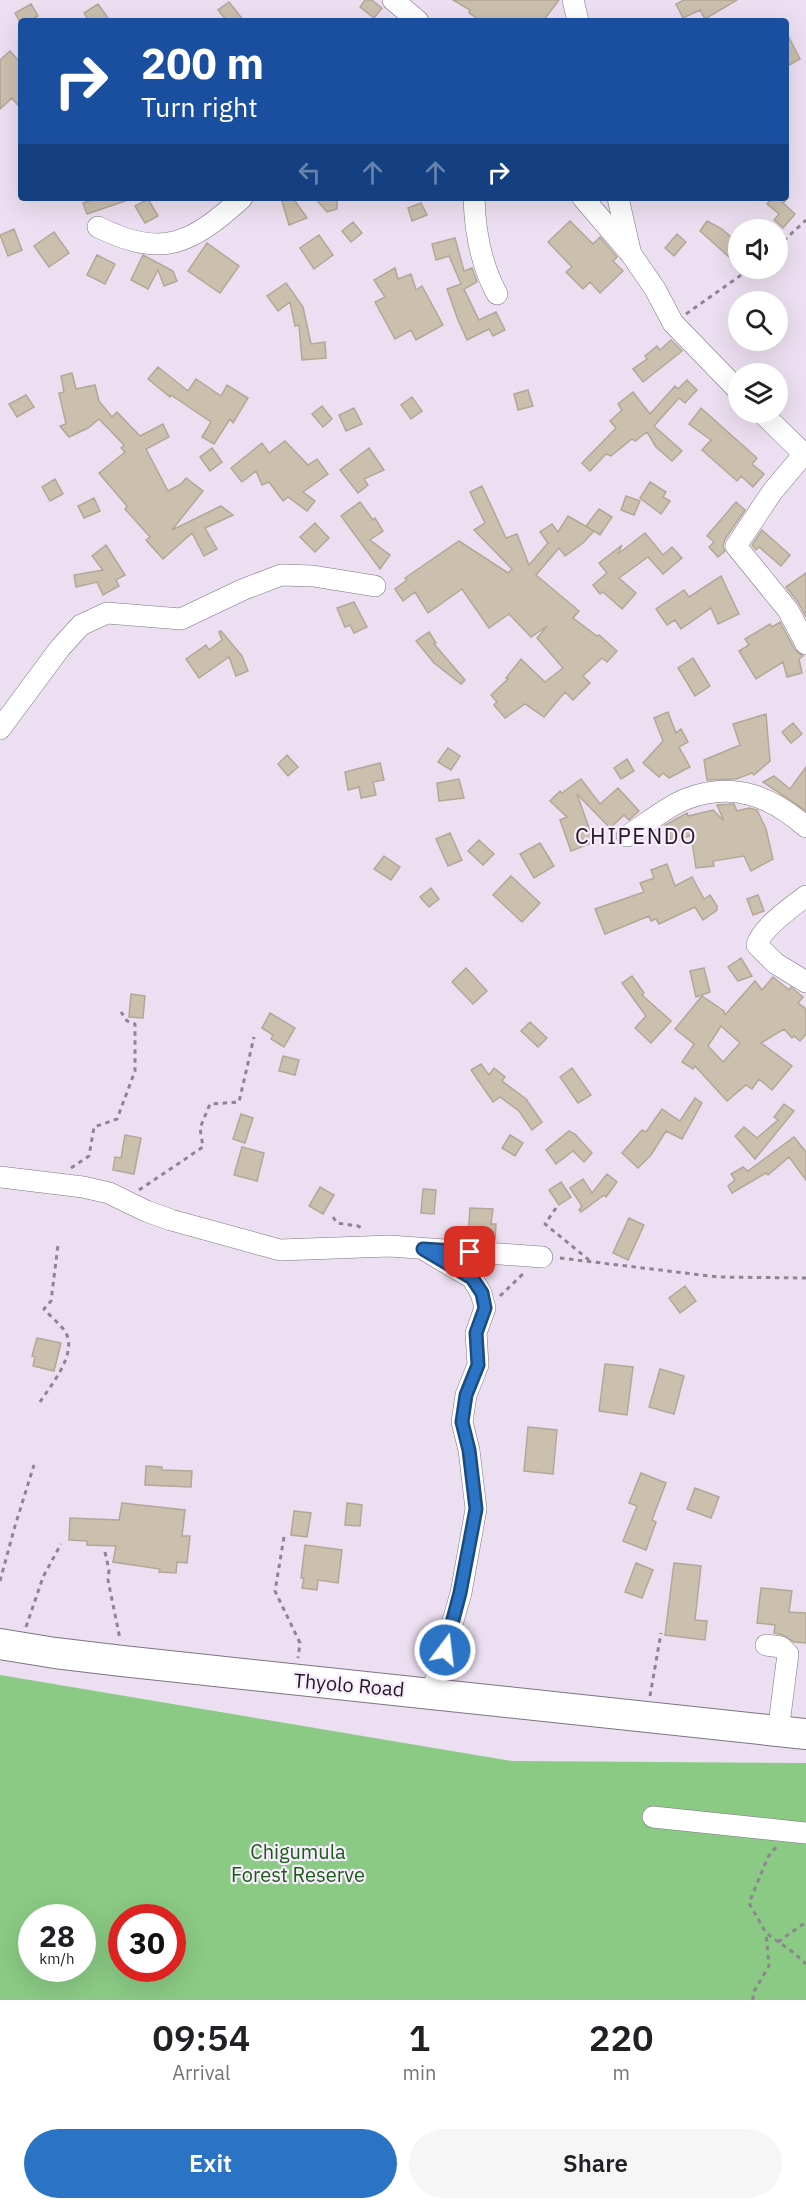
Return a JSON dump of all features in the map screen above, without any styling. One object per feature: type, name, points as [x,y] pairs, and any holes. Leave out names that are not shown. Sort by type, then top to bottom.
[{"type":"highway","name":"Thyolo Road","points":[[9,1645],[122,1661],[792,1733]]},
{"type":"street","points":[[393,0],[414,18]]},
{"type":"street","points":[[573,0],[577,18]]},
{"type":"street","points":[[98,227],[121,238],[160,245],[186,239],[219,219],[239,201]]},
{"type":"street","points":[[474,201],[480,246],[489,279],[497,294]]},
{"type":"street","points":[[586,201],[631,254],[655,289],[674,323],[728,380]]},
{"type":"street","points":[[619,201],[631,254]]},
{"type":"street","points":[[772,423],[805,455],[772,492],[736,546],[788,610],[806,644]]},
{"type":"street","points":[[0,729],[60,648],[81,625],[107,613],[181,619],[242,590],[281,575],[313,576],[375,586]]},
{"type":"street","points":[[627,836],[684,800],[717,792],[750,794],[769,800],[806,827]]},
{"type":"street","points":[[806,896],[774,923],[758,940],[757,945],[775,963],[806,982]]},
{"type":"street","points":[[0,1177],[83,1187],[109,1193],[171,1220],[280,1250],[390,1246],[542,1257]]},
{"type":"street","points":[[423,1249],[472,1278],[482,1293],[485,1308],[476,1333],[478,1365],[466,1395],[462,1422],[469,1450],[476,1509],[460,1593],[432,1693]]},
{"type":"street","points":[[766,1645],[781,1647],[788,1654],[792,1733]]},
{"type":"street","points":[[653,1817],[797,1832]]},
{"type":"path","points":[[788,237],[806,220]]},
{"type":"path","points":[[674,323],[736,279]]},
{"type":"path","points":[[83,1187],[68,1170],[89,1156],[94,1127],[117,1119],[135,1071],[135,1024],[127,1021],[121,1012]]},
{"type":"path","points":[[125,1199],[203,1147],[200,1128],[210,1104],[239,1102],[254,1037]]},
{"type":"path","points":[[556,1208],[545,1224],[590,1261]]},
{"type":"path","points":[[40,1402],[65,1364],[69,1343],[65,1331],[44,1309],[51,1301],[58,1245]]},
{"type":"path","points":[[485,1308],[542,1257],[718,1277],[806,1278]]},
{"type":"path","points":[[0,1581],[34,1465]]},
{"type":"path","points":[[284,1537],[275,1591],[300,1643],[296,1680]]},
{"type":"path","points":[[9,1645],[61,1544]]},
{"type":"path","points":[[105,1552],[122,1661]]},
{"type":"path","points":[[647,1716],[661,1633]]},
{"type":"path","points":[[797,1832],[768,1857],[749,1903],[766,1933],[806,1964]]},
{"type":"path","points":[[778,1942],[806,1922]]},
{"type":"path","points":[[753,2000],[753,1993],[769,1966],[766,1933]]},
{"type":"green space","name":"Chigumula Forest Reserve","points":[[0,1675],[512,1761],[806,1763],[806,2000],[0,2000]]},
{"type":"building","points":[[365,0],[372,0],[382,8],[374,18],[360,7]]},
{"type":"building","points":[[453,0],[559,0],[545,18],[476,18],[469,13],[470,10]]},
{"type":"building","points":[[684,0],[737,0],[707,18],[700,10],[683,18],[676,4]]},
{"type":"building","points":[[229,2],[242,18],[225,18],[218,10]]},
{"type":"building","points":[[31,4],[38,16],[18,18],[15,13]]},
{"type":"building","points":[[98,4],[108,18],[87,18],[84,13]]},
{"type":"building","points":[[789,38],[800,59],[789,65]]},
{"type":"building","points":[[10,51],[18,60],[18,105],[12,98],[0,109],[0,60]]},
{"type":"building","points":[[89,201],[125,201],[87,214],[83,203]]},
{"type":"building","points":[[149,201],[158,216],[145,223],[135,206]]},
{"type":"building","points":[[282,201],[295,201],[307,218],[289,225]]},
{"type":"building","points":[[318,201],[337,201],[337,209],[327,212]]},
{"type":"building","points":[[770,201],[785,201],[783,203],[795,214],[788,222],[788,219],[775,219],[779,214],[767,204]]},
{"type":"building","points":[[421,203],[427,215],[412,221],[408,208]]},
{"type":"building","points":[[570,221],[593,244],[600,237],[617,257],[613,261],[623,271],[600,293],[590,282],[583,289],[566,272],[572,267],[548,242]]},
{"type":"building","points":[[707,221],[728,234],[728,256],[700,231]]},
{"type":"building","points":[[353,222],[362,233],[351,242],[342,231]]},
{"type":"building","points":[[14,229],[22,250],[8,256],[0,235]]},
{"type":"building","points":[[54,232],[69,253],[49,267],[34,246]]},
{"type":"building","points":[[677,234],[686,242],[674,256],[665,248]]},
{"type":"building","points":[[319,235],[333,255],[314,269],[300,248]]},
{"type":"building","points":[[455,238],[464,271],[472,268],[477,282],[464,289],[479,320],[496,312],[505,330],[493,336],[489,329],[467,340],[458,320],[447,289],[461,284],[449,256],[436,260],[432,244]]},
{"type":"building","points":[[207,243],[239,266],[220,293],[188,271]]},
{"type":"building","points":[[97,255],[115,264],[105,284],[87,275]]},
{"type":"building","points":[[143,255],[173,271],[177,281],[164,286],[158,270],[148,289],[131,280]]},
{"type":"building","points":[[395,268],[398,279],[411,274],[416,290],[422,286],[443,325],[416,340],[411,330],[395,339],[375,302],[385,297],[374,280]]},
{"type":"building","points":[[286,283],[303,307],[311,344],[325,342],[326,358],[302,360],[299,325],[295,326],[290,302],[278,311],[267,296]]},
{"type":"building","points":[[671,340],[682,351],[643,382],[633,369],[647,359],[645,356],[657,346],[660,350]]},
{"type":"building","points":[[158,367],[188,391],[196,379],[221,396],[227,385],[248,398],[233,423],[230,419],[214,444],[202,437],[211,422],[171,395],[170,397],[148,379]]},
{"type":"building","points":[[72,373],[76,389],[95,385],[99,401],[112,417],[117,412],[140,436],[163,424],[169,437],[146,449],[168,491],[181,484],[186,478],[203,491],[172,530],[221,506],[233,515],[205,528],[217,549],[204,556],[192,533],[163,559],[146,540],[150,537],[125,509],[127,506],[99,473],[125,452],[121,448],[124,445],[99,419],[88,428],[69,437],[60,426],[66,424],[59,393],[64,392],[61,376]]},
{"type":"building","points":[[687,380],[697,390],[685,403],[679,398],[654,426],[682,451],[672,461],[656,447],[647,432],[635,441],[632,439],[611,456],[606,454],[590,471],[582,463],[616,428],[610,421],[622,410],[618,404],[633,392],[650,414],[675,386],[678,389]]},
{"type":"building","points":[[528,390],[533,406],[518,410],[514,394]]},
{"type":"building","points":[[26,395],[34,407],[17,417],[9,404]]},
{"type":"building","points":[[412,397],[422,411],[411,419],[401,405]]},
{"type":"building","points":[[322,406],[332,419],[323,427],[312,414]]},
{"type":"building","points":[[354,408],[362,424],[346,431],[339,415]]},
{"type":"building","points":[[701,408],[757,458],[752,464],[764,474],[753,487],[741,476],[737,481],[702,450],[711,440],[689,424]]},
{"type":"building","points":[[285,441],[308,465],[317,459],[328,474],[303,492],[315,501],[307,511],[288,497],[283,501],[269,482],[262,485],[256,471],[242,482],[231,468],[262,443],[269,453]]},
{"type":"building","points":[[212,448],[222,462],[210,471],[200,457]]},
{"type":"building","points":[[369,448],[384,470],[364,479],[368,485],[358,493],[340,470]]},
{"type":"building","points":[[55,479],[63,494],[50,501],[42,487]]},
{"type":"building","points":[[650,482],[666,492],[663,497],[670,501],[661,514],[640,498]]},
{"type":"building","points":[[482,486],[506,538],[517,534],[529,565],[548,543],[540,532],[552,524],[558,532],[568,516],[594,531],[583,543],[565,556],[559,548],[536,575],[579,611],[573,618],[597,636],[599,635],[617,651],[607,662],[602,658],[583,676],[590,683],[573,700],[565,692],[544,717],[525,704],[505,718],[494,705],[497,702],[491,695],[508,679],[506,678],[521,659],[545,682],[563,668],[537,638],[547,626],[531,637],[509,614],[489,628],[462,589],[428,613],[415,592],[403,601],[395,589],[407,580],[405,578],[459,541],[508,573],[512,569],[474,530],[485,523],[470,492]]},
{"type":"building","points":[[626,496],[640,501],[634,515],[621,510]]},
{"type":"building","points":[[94,498],[100,511],[84,518],[78,506]]},
{"type":"building","points":[[360,502],[373,520],[375,518],[383,531],[370,540],[390,555],[380,569],[341,516]]},
{"type":"building","points":[[736,502],[745,510],[725,539],[723,546],[725,551],[718,557],[709,547],[714,542],[707,536]]},
{"type":"building","points":[[599,509],[612,517],[600,535],[586,526]]},
{"type":"building","points":[[315,523],[329,538],[315,552],[300,537]]},
{"type":"building","points":[[762,530],[790,555],[781,566],[759,547],[756,550],[752,545]]},
{"type":"building","points":[[645,533],[663,555],[672,547],[682,558],[663,574],[648,557],[619,578],[636,593],[622,609],[603,592],[600,594],[593,585],[607,573],[599,563],[622,545],[618,554]]},
{"type":"building","points":[[106,545],[125,575],[116,580],[119,586],[103,595],[97,582],[76,587],[74,575],[103,570],[92,556]]},
{"type":"building","points":[[806,573],[806,617],[786,587]]},
{"type":"building","points":[[721,576],[739,614],[718,624],[711,608],[681,629],[675,620],[667,625],[656,609],[684,590],[689,597]]},
{"type":"building","points":[[354,602],[367,627],[354,633],[350,625],[345,627],[337,608]]},
{"type":"building","points":[[780,622],[795,650],[803,656],[799,659],[802,673],[787,677],[783,662],[756,679],[739,651],[749,645],[745,639],[770,624],[772,627]]},
{"type":"building","points":[[221,631],[242,656],[248,671],[236,676],[229,657],[199,678],[186,659],[206,645],[209,650],[222,640],[219,632]]},
{"type":"building","points":[[429,632],[436,643],[434,644],[465,680],[461,684],[434,663],[416,641]]},
{"type":"building","points":[[693,658],[710,686],[695,696],[678,668]]},
{"type":"building","points":[[668,712],[676,733],[681,729],[688,742],[679,747],[690,767],[669,778],[663,773],[659,777],[643,763],[663,741],[654,718]]},
{"type":"building","points":[[766,714],[770,761],[754,775],[752,773],[736,779],[707,780],[704,760],[740,745],[733,724]]},
{"type":"building","points":[[793,723],[802,734],[791,743],[782,732]]},
{"type":"building","points":[[448,748],[460,756],[451,770],[438,762]]},
{"type":"building","points":[[287,755],[298,767],[288,776],[278,764]]},
{"type":"building","points":[[627,759],[634,771],[621,779],[614,768]]},
{"type":"building","points":[[380,763],[384,780],[373,782],[376,795],[361,798],[359,787],[348,790],[345,772]]},
{"type":"building","points":[[806,767],[806,811],[763,782],[774,776],[790,789]]},
{"type":"building","points":[[459,779],[464,798],[439,801],[437,783]]},
{"type":"building","points":[[581,779],[600,804],[618,788],[639,811],[629,820],[624,815],[610,828],[577,794],[594,842],[571,851],[560,820],[567,817],[550,801],[560,791],[562,793]]},
{"type":"building","points":[[734,804],[737,811],[749,808],[757,810],[766,829],[773,859],[751,871],[744,856],[713,861],[714,866],[696,868],[691,835],[672,843],[665,825],[687,813],[688,816],[713,810],[724,821],[717,805]]},
{"type":"building","points":[[450,833],[462,860],[448,866],[436,839]]},
{"type":"building","points":[[479,840],[494,854],[483,865],[468,851]]},
{"type":"building","points":[[540,843],[554,866],[534,878],[520,854]]},
{"type":"building","points":[[384,856],[400,867],[391,880],[374,869]]},
{"type":"building","points":[[667,864],[675,886],[692,877],[704,899],[710,895],[717,910],[703,920],[695,907],[659,924],[656,919],[651,921],[649,916],[605,934],[595,909],[644,892],[640,883],[654,878],[651,870]]},
{"type":"building","points":[[511,876],[540,903],[522,922],[493,895]]},
{"type":"building","points":[[431,888],[439,899],[429,907],[420,897]]},
{"type":"building","points":[[758,895],[764,911],[753,915],[747,899]]},
{"type":"building","points":[[741,958],[752,976],[738,981],[728,967]]},
{"type":"building","points":[[466,968],[487,991],[473,1004],[452,982]]},
{"type":"building","points":[[704,968],[710,992],[696,997],[690,971]]},
{"type":"building","points":[[632,976],[644,993],[642,995],[671,1021],[651,1043],[635,1028],[646,1016],[622,983]]},
{"type":"building","points":[[773,977],[789,990],[791,987],[803,997],[798,1003],[806,1009],[806,1034],[800,1041],[794,1036],[792,1038],[784,1029],[761,1043],[792,1066],[772,1090],[759,1079],[752,1089],[746,1085],[727,1101],[695,1066],[693,1069],[682,1062],[694,1044],[675,1029],[702,996],[724,1011],[725,1015],[755,981],[762,990]],"holes":[[[721,1026],[740,1043],[723,1062],[708,1046]]]},
{"type":"building","points":[[131,994],[145,996],[143,1018],[129,1017]]},
{"type":"building","points":[[270,1013],[295,1028],[284,1047],[271,1039],[273,1035],[262,1028]]},
{"type":"building","points":[[530,1022],[547,1038],[538,1047],[521,1031]]},
{"type":"building","points":[[283,1056],[299,1060],[295,1075],[279,1071]]},
{"type":"building","points":[[481,1064],[489,1075],[494,1068],[505,1077],[502,1081],[526,1099],[542,1122],[532,1130],[519,1111],[500,1097],[493,1102],[471,1070]]},
{"type":"building","points":[[572,1068],[591,1095],[578,1103],[560,1077]]},
{"type":"building","points":[[695,1098],[702,1103],[682,1139],[666,1131],[651,1155],[638,1168],[622,1153],[642,1130],[646,1132],[662,1109],[680,1121]]},
{"type":"building","points":[[784,1104],[794,1111],[755,1159],[735,1136],[744,1127],[757,1138],[778,1120],[774,1117]]},
{"type":"building","points":[[241,1114],[253,1118],[245,1143],[233,1139]]},
{"type":"building","points":[[569,1131],[575,1134],[592,1153],[584,1162],[573,1151],[556,1164],[546,1150]]},
{"type":"building","points":[[125,1135],[141,1138],[134,1174],[113,1170],[115,1157],[121,1158]]},
{"type":"building","points":[[510,1135],[523,1143],[515,1156],[502,1148]]},
{"type":"building","points":[[794,1137],[806,1152],[806,1180],[789,1157],[768,1175],[766,1173],[732,1193],[728,1186],[735,1180],[731,1174],[743,1167],[748,1171]]},
{"type":"building","points":[[242,1147],[264,1153],[257,1181],[234,1175]]},
{"type":"building","points":[[607,1174],[617,1182],[606,1197],[604,1195],[581,1212],[579,1210],[582,1206],[570,1188],[583,1179],[592,1193]]},
{"type":"building","points":[[561,1182],[571,1197],[559,1205],[549,1190]]},
{"type":"building","points":[[320,1187],[334,1195],[323,1214],[309,1206]]},
{"type":"building","points":[[423,1189],[436,1190],[434,1214],[421,1213]]},
{"type":"building","points":[[470,1208],[493,1209],[491,1224],[496,1224],[495,1240],[468,1238]]},
{"type":"building","points":[[629,1218],[644,1225],[628,1260],[613,1253]]},
{"type":"building","points":[[685,1286],[696,1301],[680,1313],[669,1298]]},
{"type":"building","points":[[37,1338],[61,1343],[54,1371],[33,1366],[35,1357],[32,1356]]},
{"type":"building","points":[[605,1364],[633,1367],[627,1415],[599,1411]]},
{"type":"building","points":[[660,1369],[684,1376],[674,1414],[649,1407]]},
{"type":"building","points":[[528,1427],[557,1430],[553,1474],[524,1471]]},
{"type":"building","points":[[146,1466],[162,1467],[162,1470],[192,1471],[191,1487],[145,1485]]},
{"type":"building","points":[[641,1473],[666,1483],[652,1520],[656,1522],[646,1550],[623,1541],[637,1506],[629,1503]]},
{"type":"building","points":[[695,1488],[719,1497],[711,1518],[687,1509]]},
{"type":"building","points":[[122,1503],[185,1510],[182,1536],[190,1536],[187,1563],[177,1562],[176,1573],[159,1572],[160,1569],[113,1562],[116,1546],[87,1545],[87,1541],[69,1540],[70,1518],[119,1520]]},
{"type":"building","points":[[347,1503],[362,1505],[360,1526],[345,1525]]},
{"type":"building","points":[[294,1511],[311,1513],[307,1537],[291,1535]]},
{"type":"building","points":[[305,1545],[342,1550],[338,1583],[318,1580],[317,1590],[302,1588]]},
{"type":"building","points":[[636,1563],[653,1570],[642,1598],[625,1592]]},
{"type":"building","points":[[674,1563],[701,1566],[695,1620],[707,1621],[705,1640],[665,1635]]},
{"type":"building","points":[[761,1588],[792,1591],[789,1612],[806,1613],[806,1643],[794,1642],[783,1635],[774,1633],[775,1625],[757,1623]]},
{"type":"district","name":"CHIPENDO","points":[[636,836]]},
{"type":"route","points":[[445,1650],[460,1593],[476,1509],[469,1450],[462,1422],[466,1395],[478,1365],[476,1333],[485,1308],[482,1293],[472,1278],[423,1249],[470,1252]]}]
